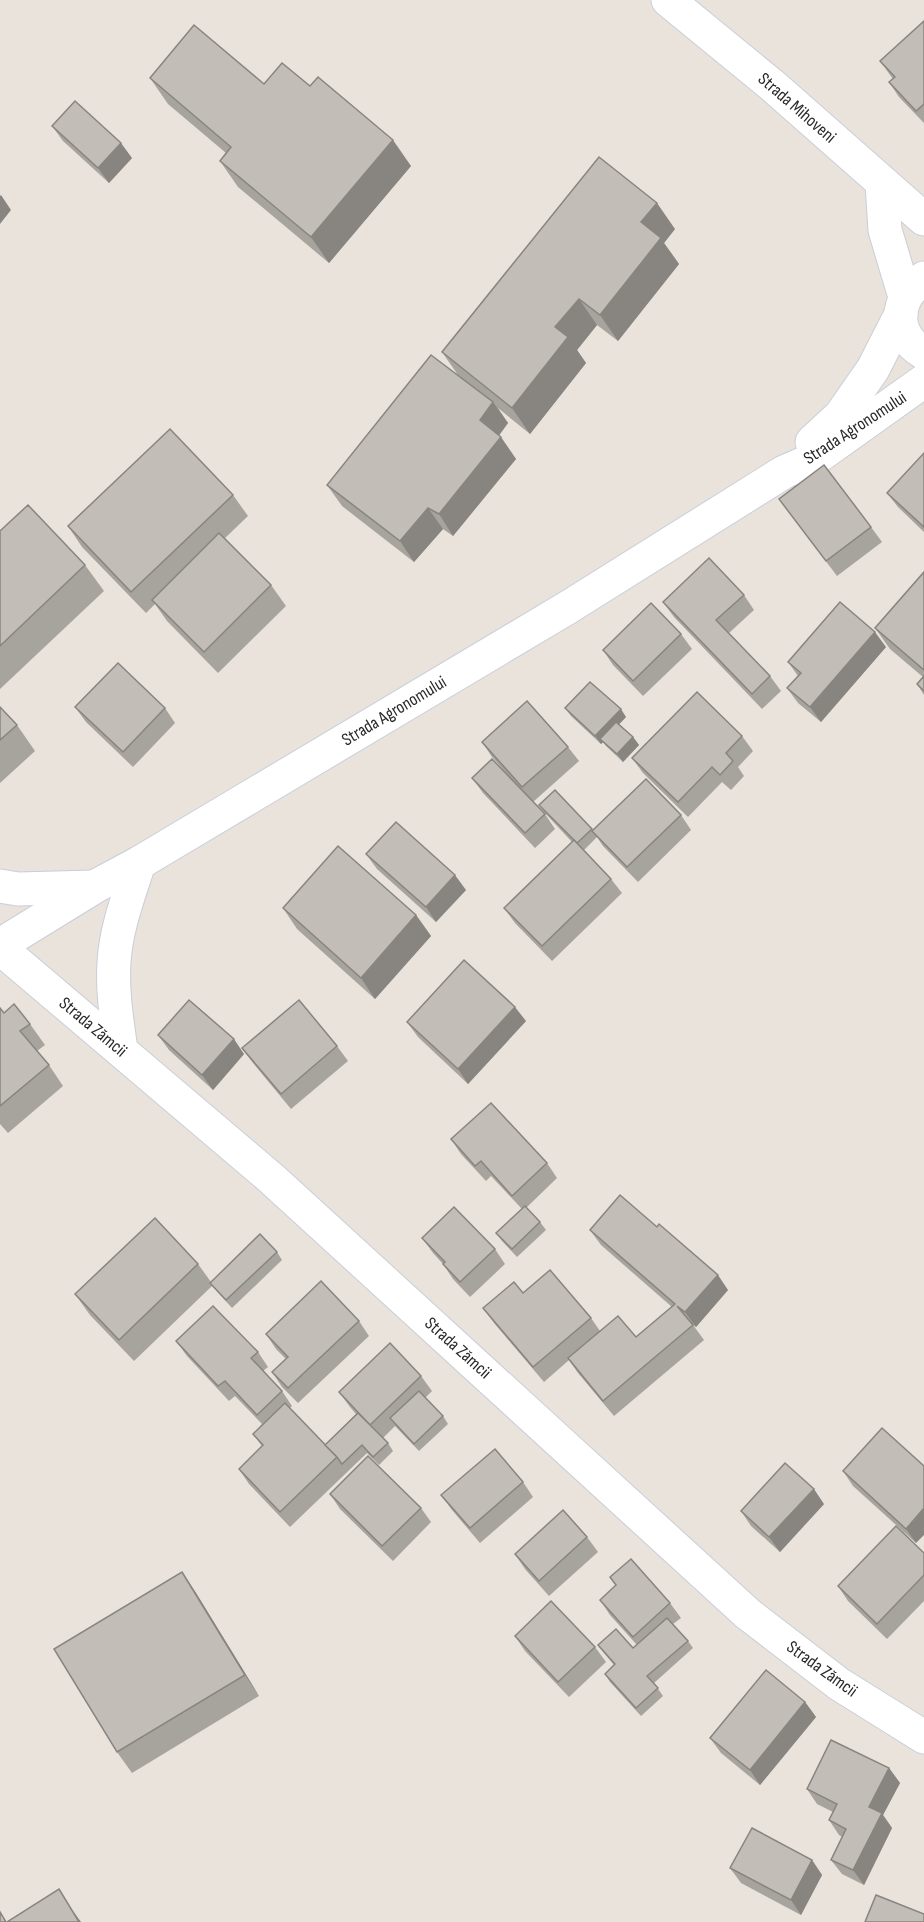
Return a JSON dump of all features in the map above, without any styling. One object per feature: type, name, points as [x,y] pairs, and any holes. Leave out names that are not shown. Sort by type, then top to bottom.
[{"type":"street","name":"Strada Mihoveni","points":[[668,0],[773,86],[924,219]]},
{"type":"street","points":[[882,184],[885,230],[910,296],[903,328],[906,336],[916,348],[924,353]]},
{"type":"street","name":"Strada Agronomului","points":[[784,472],[808,445],[841,415],[873,369],[910,296]]},
{"type":"street","name":"Strada Agronomului","points":[[0,947],[96,886],[140,863],[567,608],[784,472],[816,458],[924,381]]},
{"type":"street","points":[[121,1050],[115,1006],[114,962],[119,929],[140,863]]},
{"type":"street","points":[[0,886],[18,889],[96,886]]},
{"type":"street","name":"Strada Zămcii","points":[[0,947],[281,1187],[748,1614],[839,1684],[924,1737]]},
{"type":"building","points":[[924,21],[924,104],[916,111],[889,82],[895,77],[880,61]]},
{"type":"building","points":[[194,25],[264,84],[282,63],[310,86],[318,77],[393,140],[311,237],[220,161],[231,147],[150,78]]},
{"type":"building","points":[[75,101],[121,143],[98,168],[52,126]]},
{"type":"building","points":[[599,157],[657,203],[641,222],[661,238],[600,315],[579,299],[555,327],[568,337],[512,408],[442,352]]},
{"type":"building","points":[[431,355],[493,402],[480,420],[501,437],[439,514],[428,508],[400,541],[327,485]]},
{"type":"building","points":[[170,429],[233,495],[131,592],[68,526]]},
{"type":"building","points":[[924,453],[924,527],[887,493]]},
{"type":"building","points":[[824,465],[871,527],[826,561],[779,499]]},
{"type":"building","points":[[28,505],[85,565],[0,646],[0,531]]},
{"type":"building","points":[[219,533],[271,585],[204,652],[152,600]]},
{"type":"building","points":[[709,558],[744,595],[716,620],[770,676],[752,694],[663,602]]},
{"type":"building","points":[[924,572],[924,670],[875,628]]},
{"type":"building","points":[[840,602],[875,632],[810,707],[787,688],[801,673],[788,662]]},
{"type":"building","points":[[651,603],[681,634],[633,681],[603,650]]},
{"type":"building","points":[[118,663],[165,708],[123,752],[75,707]]},
{"type":"building","points":[[924,676],[924,691],[917,684]]},
{"type":"building","points":[[590,682],[621,709],[595,736],[565,708]]},
{"type":"building","points":[[697,692],[742,736],[726,753],[733,761],[720,775],[712,767],[678,802],[632,758]]},
{"type":"building","points":[[527,701],[568,747],[522,787],[482,742]]},
{"type":"building","points":[[0,707],[17,725],[0,740]]},
{"type":"building","points":[[616,722],[633,737],[617,754],[600,739]]},
{"type":"building","points":[[492,759],[545,814],[525,833],[472,778]]},
{"type":"building","points":[[646,779],[681,815],[627,867],[592,831]]},
{"type":"building","points":[[555,790],[592,829],[577,843],[539,805]]},
{"type":"building","points":[[396,822],[455,875],[426,907],[366,854]]},
{"type":"building","points":[[574,840],[611,879],[542,946],[504,908]]},
{"type":"building","points":[[338,846],[416,915],[361,978],[283,908]]},
{"type":"building","points":[[464,960],[515,1007],[458,1069],[407,1022]]},
{"type":"building","points":[[189,1000],[234,1039],[202,1075],[158,1035]]},
{"type":"building","points":[[299,1000],[337,1046],[281,1094],[242,1048]]},
{"type":"building","points":[[14,1004],[30,1024],[20,1031],[49,1065],[0,1106],[0,1008],[4,1013]]},
{"type":"building","points":[[491,1103],[547,1163],[512,1196],[481,1161],[475,1166],[451,1139]]},
{"type":"building","points":[[620,1195],[657,1227],[659,1224],[718,1275],[685,1312],[677,1306],[693,1325],[603,1401],[568,1358],[618,1316],[636,1337],[675,1304],[590,1230]]},
{"type":"building","points":[[525,1206],[540,1222],[512,1249],[496,1233]]},
{"type":"building","points":[[454,1207],[495,1249],[460,1282],[422,1238]]},
{"type":"building","points":[[155,1218],[198,1264],[119,1340],[75,1294]]},
{"type":"building","points":[[260,1234],[277,1252],[226,1300],[210,1283]]},
{"type":"building","points":[[550,1270],[591,1318],[533,1367],[483,1308],[514,1282],[523,1293]]},
{"type":"building","points":[[321,1281],[359,1321],[288,1388],[272,1372],[288,1357],[266,1334]]},
{"type":"building","points":[[213,1306],[258,1352],[251,1358],[282,1391],[257,1415],[225,1381],[218,1386],[176,1341]]},
{"type":"building","points":[[390,1343],[421,1376],[370,1425],[339,1392]]},
{"type":"building","points":[[419,1391],[443,1416],[414,1444],[390,1418]]},
{"type":"building","points":[[285,1403],[337,1457],[280,1512],[239,1469],[263,1445],[253,1434]]},
{"type":"building","points":[[358,1413],[388,1443],[373,1457],[362,1445],[342,1464],[325,1445]]},
{"type":"building","points":[[882,1428],[924,1466],[924,1508],[906,1529],[843,1471]]},
{"type":"building","points":[[495,1449],[523,1482],[470,1528],[441,1495]]},
{"type":"building","points":[[368,1456],[421,1508],[382,1546],[330,1494]]},
{"type":"building","points":[[785,1463],[814,1489],[769,1537],[741,1511]]},
{"type":"building","points":[[563,1510],[587,1537],[539,1581],[515,1554]]},
{"type":"building","points":[[896,1526],[924,1553],[924,1575],[877,1624],[838,1586]]},
{"type":"building","points":[[631,1559],[670,1603],[633,1637],[600,1600],[616,1585],[610,1577]]},
{"type":"building","points":[[182,1572],[245,1675],[117,1752],[54,1649]]},
{"type":"building","points":[[551,1601],[595,1647],[558,1682],[515,1636]]},
{"type":"building","points":[[667,1618],[688,1641],[647,1676],[658,1688],[636,1708],[605,1674],[615,1664],[598,1645],[616,1629],[633,1648]]},
{"type":"building","points":[[766,1670],[805,1702],[750,1770],[710,1738]]},
{"type":"building","points":[[831,1740],[889,1768],[869,1807],[882,1813],[853,1870],[831,1860],[846,1829],[829,1820],[837,1804],[807,1789]]},
{"type":"building","points":[[752,1828],[812,1860],[791,1900],[730,1868]]},
{"type":"building","points":[[59,1889],[79,1922],[7,1922]]},
{"type":"building","points":[[876,1895],[924,1914],[924,1922],[865,1922]]},
{"type":"building","points":[[0,1912],[6,1922],[0,1922]]}]
